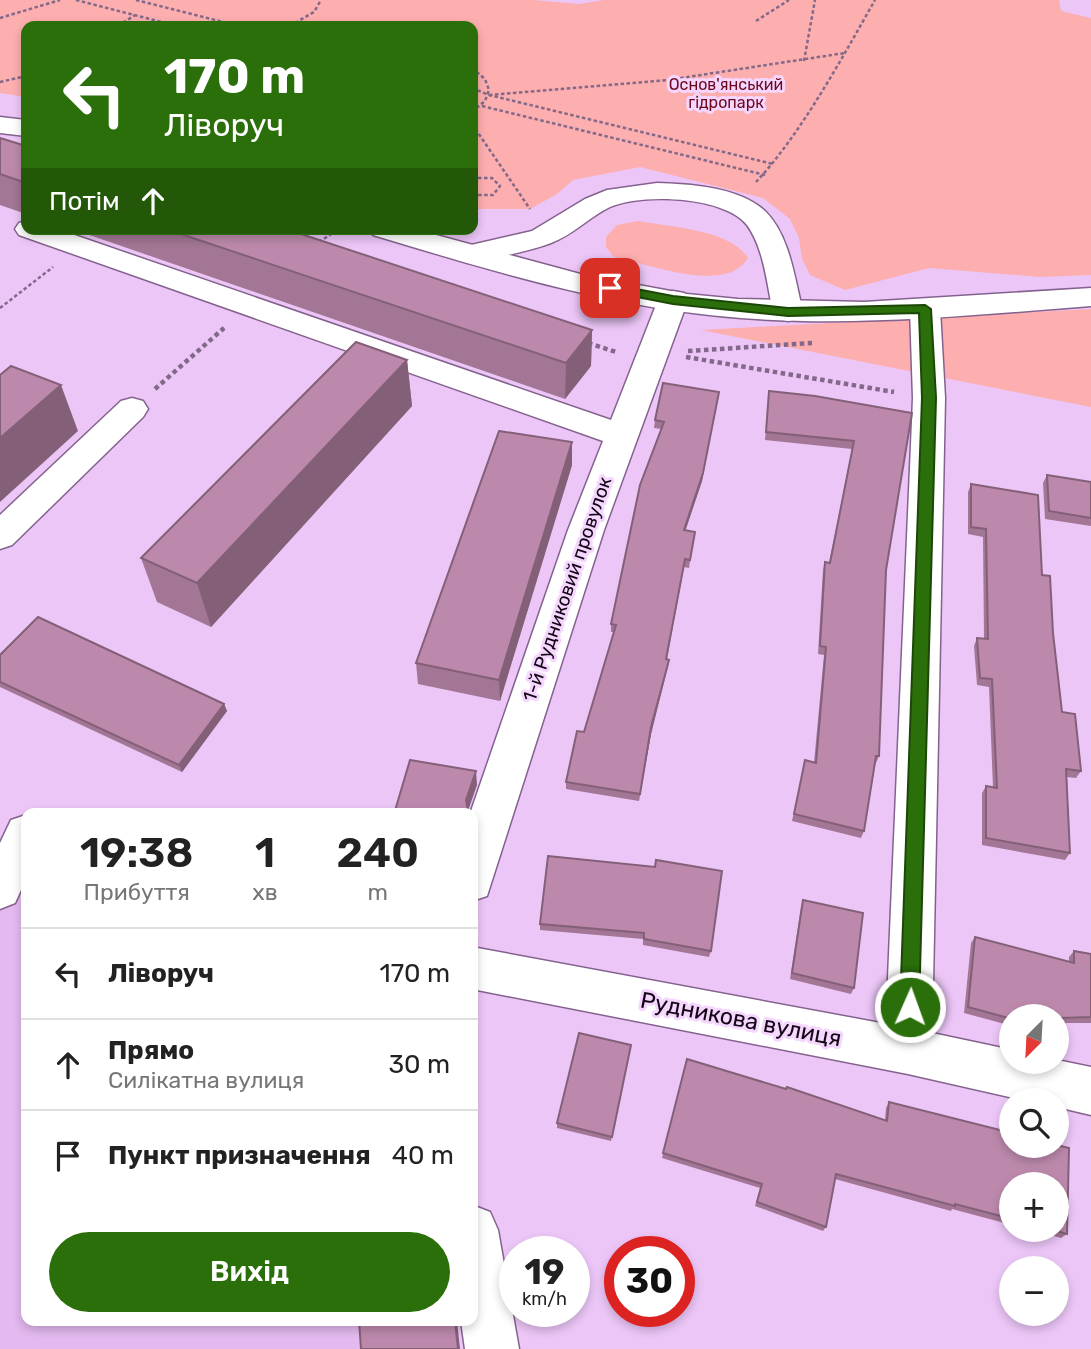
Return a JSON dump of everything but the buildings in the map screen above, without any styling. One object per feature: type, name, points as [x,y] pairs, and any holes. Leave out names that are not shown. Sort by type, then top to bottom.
[{"type":"street","points":[[0,125],[21,127]]},
{"type":"street","points":[[468,254],[551,234],[601,201],[623,192],[694,192],[734,205],[755,217],[769,244],[788,312]]},
{"type":"street","points":[[0,219],[21,227]]},
{"type":"street","points":[[44,235],[622,436]]},
{"type":"street","points":[[403,235],[589,284],[673,300],[788,312],[925,309],[1091,297]]},
{"type":"street","name":"1-й Рудниковий провулок","points":[[478,859],[487,824],[586,530],[673,300]]},
{"type":"street","points":[[908,1051],[929,398],[925,309]]},
{"type":"street","points":[[0,536],[132,409]]},
{"type":"street","points":[[0,817],[21,823]]},
{"type":"street","points":[[0,889],[21,844]]},
{"type":"street","name":"Рудникова вулиця","points":[[478,969],[908,1051],[1091,1091]]},
{"type":"street","points":[[478,1266],[492,1349]]},
{"type":"path","points":[[0,18],[60,0]]},
{"type":"path","points":[[76,0],[158,21]]},
{"type":"path","points":[[136,0],[219,21]]},
{"type":"path","points":[[299,21],[314,12],[321,0]]},
{"type":"path","points":[[756,21],[789,0]]},
{"type":"path","points":[[804,61],[815,0]]},
{"type":"path","points":[[734,205],[773,164],[845,53],[875,0]]},
{"type":"path","points":[[126,21],[135,15]]},
{"type":"path","points":[[489,95],[602,88],[845,53]]},
{"type":"path","points":[[478,72],[489,84],[489,95],[478,108]]},
{"type":"path","points":[[0,82],[21,77]]},
{"type":"path","points":[[478,90],[773,164]]},
{"type":"path","points":[[482,106],[765,175]]},
{"type":"path","points":[[478,133],[530,209]]},
{"type":"path","points":[[478,177],[487,176],[499,182],[510,180]]},
{"type":"path","points":[[478,195],[493,195],[500,189],[499,182]]},
{"type":"path","points":[[317,243],[329,235]]},
{"type":"path","points":[[0,308],[79,247]]},
{"type":"path","points":[[132,409],[249,306]]},
{"type":"path","points":[[654,352],[929,398]]},
{"type":"shaded area","points":[[0,845],[21,851],[21,1326],[455,1326],[457,1349],[0,1349]]},
{"type":"green space","name":"Основ'янський гідропарк","points":[[0,0],[533,0],[579,4],[604,0],[1059,0],[1061,11],[1091,18],[1091,275],[1041,277],[929,268],[845,290],[810,275],[802,259],[799,238],[790,219],[763,198],[640,167],[573,180],[557,194],[530,209],[478,209],[478,21],[21,21],[21,96],[0,93]]},
{"type":"green space","points":[[638,221],[713,235],[739,248],[748,258],[737,269],[705,276],[614,257],[606,247],[606,237],[617,225]]},
{"type":"green space","points":[[1091,309],[1091,407],[701,330]]},
{"type":"route","points":[[610,288],[673,300],[788,312],[925,309],[929,398],[910,1007]]}]
